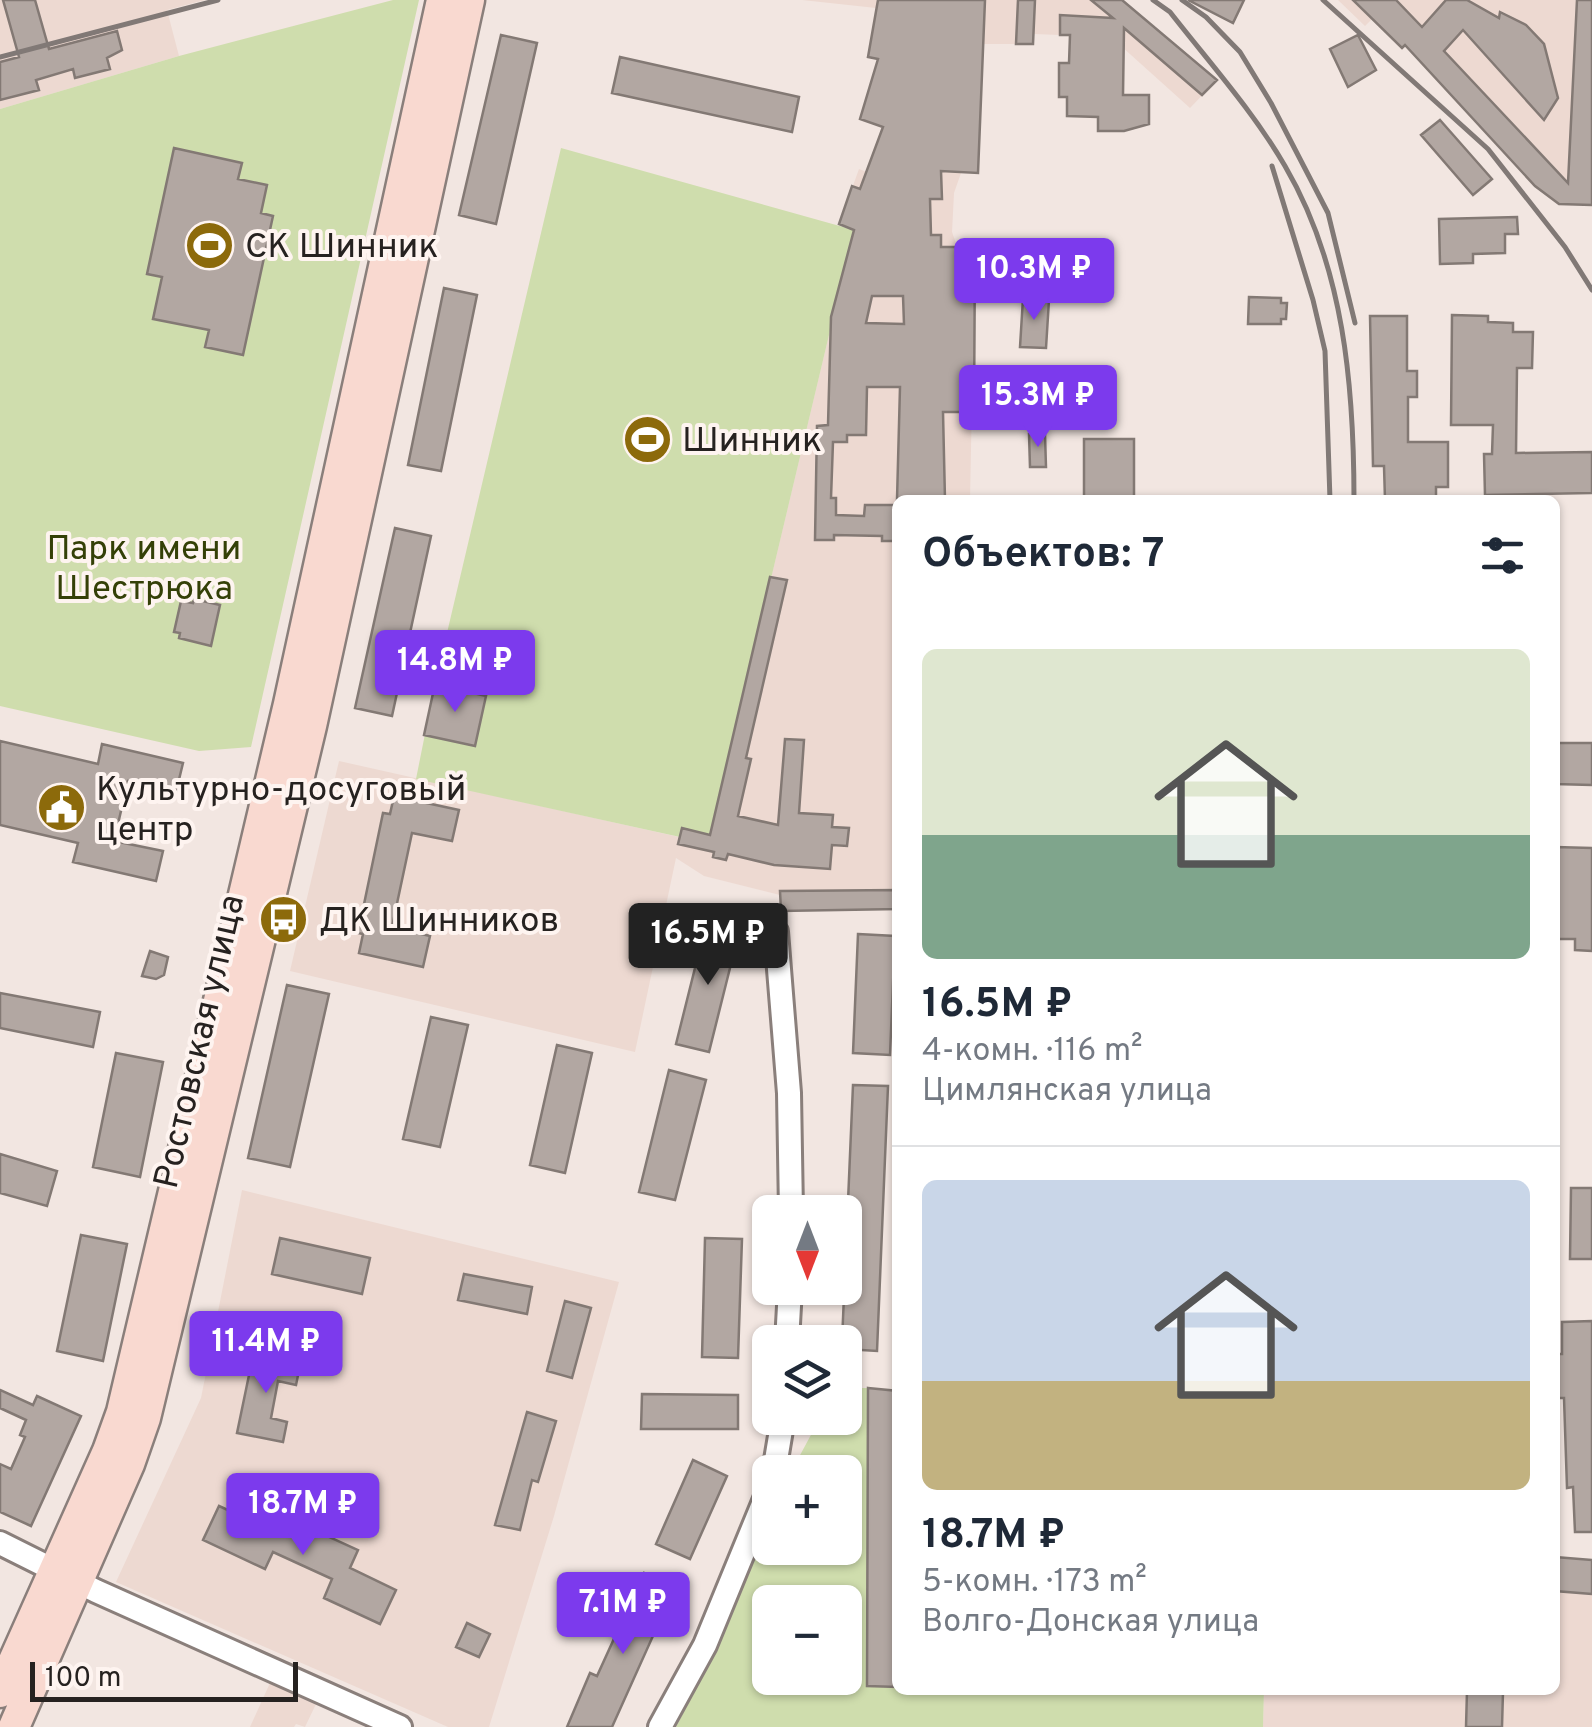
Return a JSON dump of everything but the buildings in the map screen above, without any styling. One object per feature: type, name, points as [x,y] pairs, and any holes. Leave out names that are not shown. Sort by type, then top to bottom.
[{"type":"street","name":"Ростовская улица","points":[[14,1727],[126,1394],[289,704],[442,0]]},
{"type":"street","name":"Ростовская улица","points":[[0,1692],[130,1464],[145,1418],[312,726],[469,0]]},
{"type":"street","points":[[776,932],[790,1093],[791,1195]]},
{"type":"street","points":[[660,1727],[705,1645],[752,1531]]},
{"type":"street","points":[[0,1543],[400,1727]]},
{"type":"shaded area","points":[[0,0],[205,0],[167,10],[179,56],[0,109]]},
{"type":"shaded area","points":[[802,0],[1122,0],[1217,80],[1190,108],[1111,37],[1034,34],[1033,44],[983,44],[978,173],[961,173],[954,193],[952,232],[957,246],[975,247],[970,495],[892,495],[892,909],[781,911],[780,895],[704,876],[676,858],[635,1052],[290,971],[339,761],[679,837],[710,834],[854,230],[839,224],[859,169],[867,172],[883,127],[860,119],[878,60],[868,57],[876,8]]},
{"type":"shaded area","points":[[1338,0],[1592,0],[1592,205],[1559,204],[1535,186],[1405,46],[1402,48],[1390,36],[1397,27],[1380,11],[1365,26]]},
{"type":"shaded area","points":[[242,1190],[619,1282],[554,1516],[489,1727],[448,1727],[116,1582],[201,1398]]},
{"type":"shaded area","points":[[1560,1591],[1592,1594],[1592,1727],[1263,1727],[1264,1695],[1560,1695]]},
{"type":"shaded area","points":[[270,1683],[316,1704],[305,1727],[250,1727]]},
{"type":"green space","name":"Парк имени Шестрюка","points":[[393,0],[419,0],[251,747],[199,751],[0,706],[0,109],[179,56]]},
{"type":"green space","name":"Шинник","points":[[561,148],[854,230],[710,835],[680,837],[416,779]]},
{"type":"green space","points":[[862,1388],[868,1388],[867,1686],[892,1687],[892,1695],[1264,1695],[1263,1727],[676,1727],[752,1563],[862,1565],[862,1455],[800,1455],[811,1435],[862,1435]]},
{"type":"railway","points":[[0,57],[218,0]]},
{"type":"railway","points":[[1153,0],[1170,12],[1245,106],[1285,166],[1305,205],[1321,245],[1342,328],[1352,414],[1354,495]]},
{"type":"railway","points":[[1182,0],[1206,17],[1240,52],[1271,103],[1328,213],[1355,323]]},
{"type":"railway","points":[[1323,0],[1488,149],[1565,247],[1592,290]]},
{"type":"railway","points":[[1272,166],[1325,351],[1330,495]]},
{"type":"place","name":"СК Шинник","points":[[210,245]]},
{"type":"place","name":"Шинник","points":[[647,439]]},
{"type":"place","name":"Культурно-досуговый центр","points":[[61,808]]},
{"type":"place","name":"ДК Шинников","points":[[284,919]]}]
